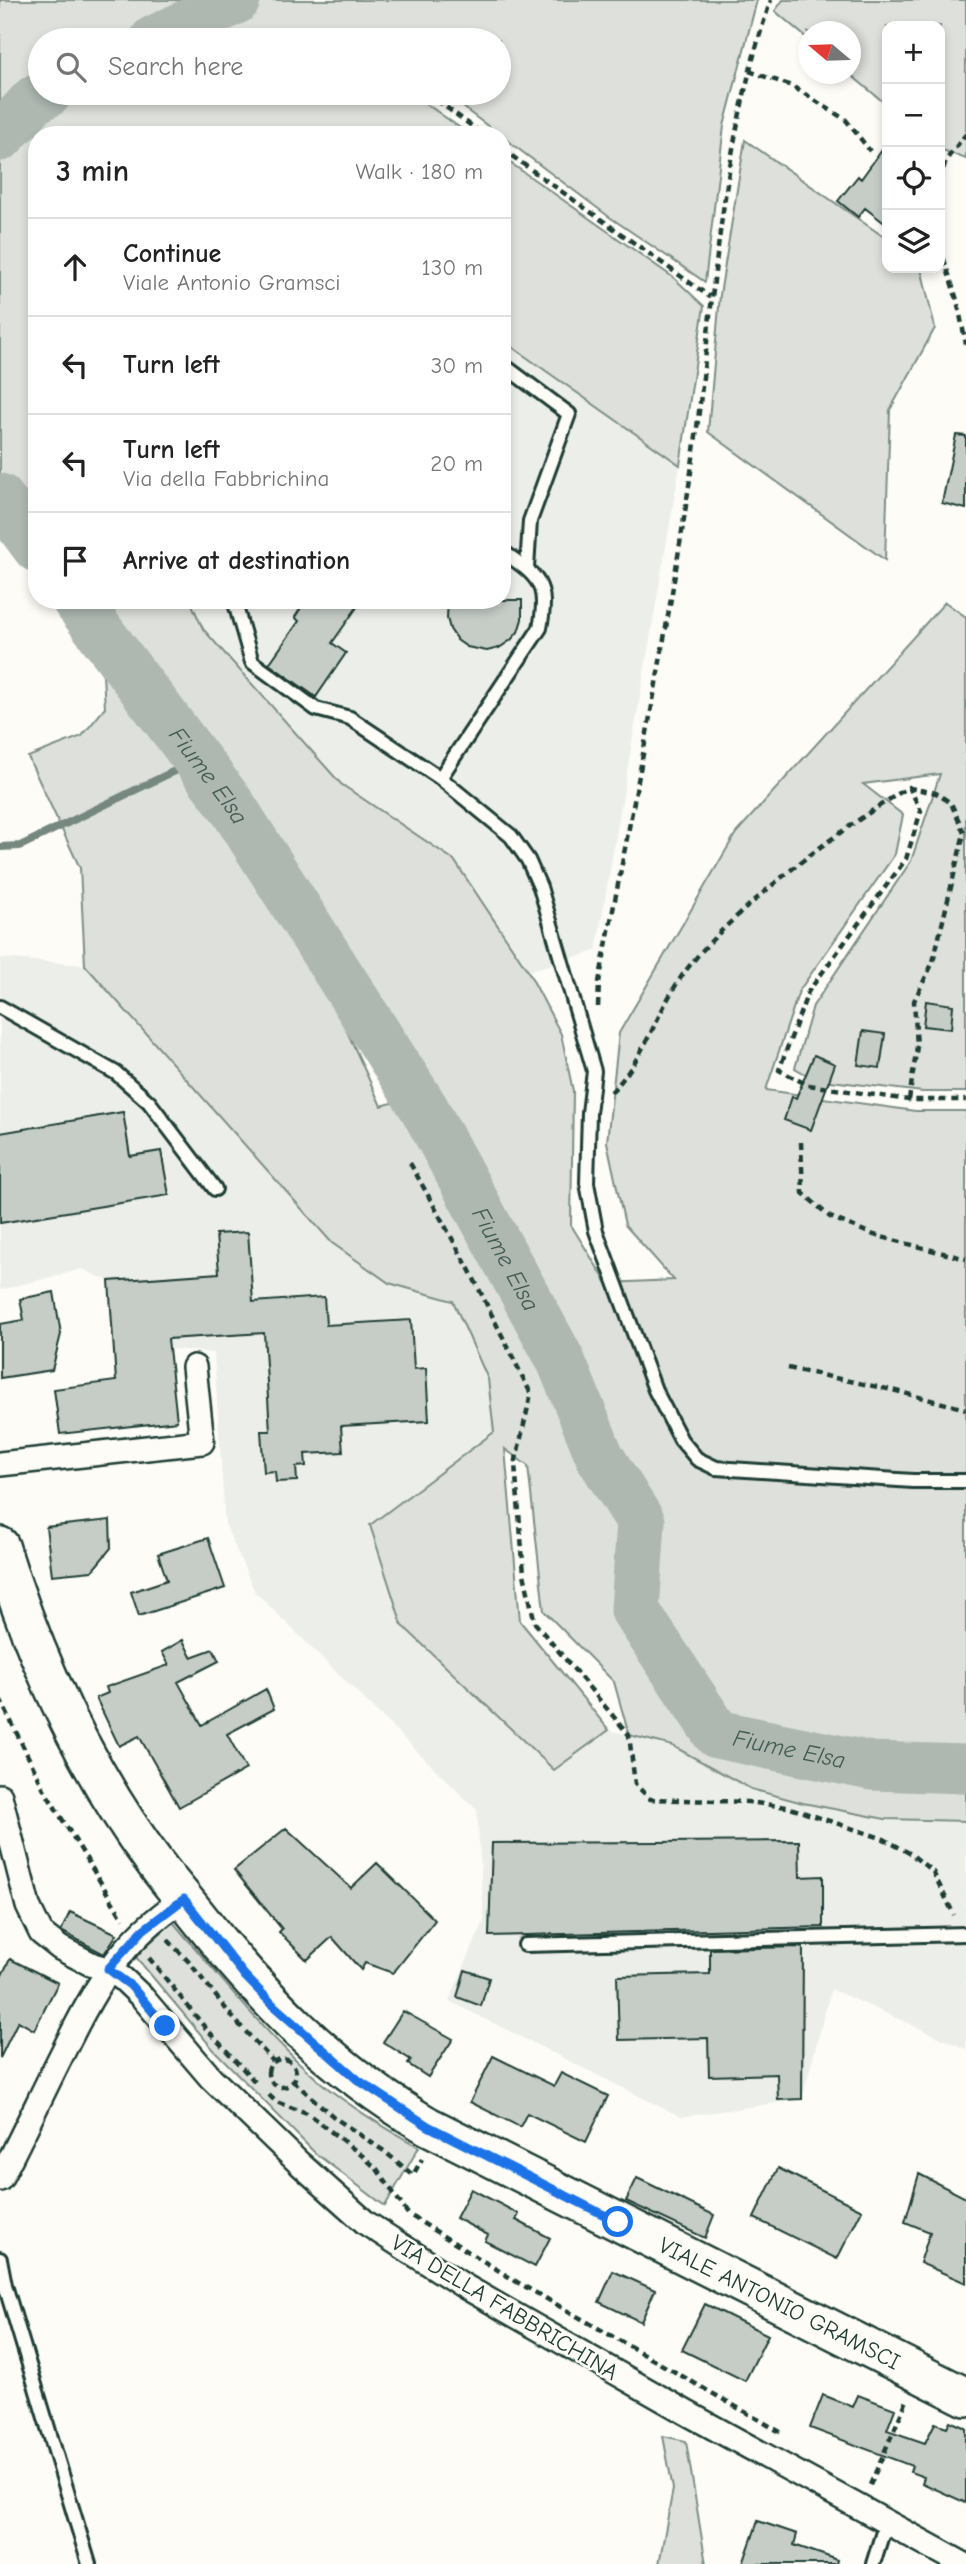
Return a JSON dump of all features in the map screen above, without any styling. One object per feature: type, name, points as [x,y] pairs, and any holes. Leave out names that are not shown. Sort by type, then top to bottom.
[{"type":"main road","name":"VIALE ANTONIO GRAMSCI","points":[[0,1546],[37,1652],[88,1757],[139,1839],[245,1976],[345,2070],[389,2103],[428,2126],[966,2397]]},
{"type":"street","points":[[0,1464],[202,1442],[194,1367]]},
{"type":"street","name":"VIA DELLA FABBRICHINA","points":[[0,1796],[28,1906],[38,1929],[60,1948],[93,1965],[108,1969],[142,1997],[211,2078],[299,2164],[366,2222],[464,2286],[687,2413],[963,2564]]},
{"type":"street","points":[[0,2179],[108,1969],[142,1930],[184,1899]]},
{"type":"lane","points":[[511,371],[569,414],[530,521],[527,568]]},
{"type":"lane","points":[[440,778],[540,628],[545,604],[540,583],[527,568],[511,557]]},
{"type":"lane","points":[[237,609],[252,662],[316,709],[350,718],[440,778],[511,836],[528,860],[540,887],[594,1070],[589,1113],[587,1184],[596,1231],[655,1390],[681,1440],[698,1459],[716,1468],[913,1481],[966,1481]]},
{"type":"lane","points":[[0,1007],[116,1073],[149,1102],[215,1189]]},
{"type":"lane","points":[[525,1945],[965,1934]]},
{"type":"lane","points":[[0,2259],[5,2285],[89,2564]]},
{"type":"lane","points":[[873,2564],[886,2522]]},
{"type":"path","points":[[597,1020],[599,982],[640,774],[691,471],[710,297],[731,149],[749,71],[771,0]]},
{"type":"path","points":[[749,71],[792,86],[846,120],[870,151]]},
{"type":"path","points":[[443,105],[472,126]]},
{"type":"path","points":[[945,163],[966,134]]},
{"type":"path","points":[[511,155],[710,297]]},
{"type":"path","points":[[945,263],[957,300],[966,344]]},
{"type":"path","points":[[909,787],[921,811],[906,859],[808,992],[779,1070],[808,1085],[909,1100],[966,1100]]},
{"type":"path","points":[[589,1113],[626,1076],[685,971],[722,929],[799,862],[847,826],[909,787],[936,793],[951,803],[964,833],[933,962],[914,1001],[917,1046],[909,1100]]},
{"type":"path","points":[[802,1142],[803,1193],[830,1217],[874,1235],[966,1259]]},
{"type":"path","points":[[410,1163],[469,1269],[531,1394],[515,1464],[524,1574],[535,1623],[629,1735],[635,1784],[650,1799],[748,1802],[787,1807],[884,1839],[911,1854],[933,1872],[965,1934]]},
{"type":"path","points":[[788,1368],[966,1409]]},
{"type":"path","points":[[0,1699],[45,1791],[142,1930],[203,2025],[276,2102],[307,2113],[364,2157],[377,2169],[408,2214],[517,2282],[788,2437]]},
{"type":"path","points":[[142,1930],[190,1962],[234,2019],[273,2061]]},
{"type":"path","points":[[286,2059],[293,2064],[296,2072],[293,2081],[285,2087],[271,2083],[267,2074],[269,2065],[273,2061],[286,2059]]},
{"type":"path","points":[[293,2081],[335,2118],[384,2151],[413,2175],[425,2155]]},
{"type":"path","points":[[859,2506],[909,2396]]},
{"type":"path","points":[[859,2477],[871,2484]]},
{"type":"shaded area","points":[[0,0],[757,0],[724,126],[705,282],[608,216],[511,143],[511,126],[488,126],[461,105],[511,105],[511,28],[28,28],[28,105],[428,105],[457,126],[28,126],[28,566],[0,530]]},
{"type":"shaded area","points":[[783,0],[966,0],[966,159],[945,151],[945,21],[882,21],[882,101],[861,83],[861,21],[798,21],[798,31],[775,11]]},
{"type":"shaded area","points":[[745,140],[882,236],[882,273],[922,273],[935,328],[890,410],[885,560],[708,432],[720,295]]},
{"type":"shaded area","points":[[511,163],[674,278],[704,306],[680,465],[511,346]]},
{"type":"shaded area","points":[[511,346],[680,465],[596,951],[528,971],[454,860],[341,784],[203,629],[194,609],[511,609]]},
{"type":"shaded area","points":[[945,602],[966,617],[966,1092],[923,1092],[814,1079],[795,1068],[813,1006],[911,861],[940,774],[863,784],[903,815],[895,854],[799,991],[766,1090],[915,1111],[966,1111],[966,1821],[885,1819],[803,1803],[751,1789],[673,1746],[629,1735],[614,1682],[544,1611],[528,1466],[505,1449],[520,1621],[609,1730],[554,1770],[402,1625],[370,1525],[494,1432],[488,1379],[453,1301],[389,1283],[332,1243],[85,965],[80,868],[28,757],[82,736],[105,708],[103,675],[91,650],[60,609],[194,609],[203,629],[341,784],[454,860],[528,971],[561,1034],[573,1091],[571,1225],[607,1283],[674,1280],[625,1225],[607,1142],[619,1033],[736,833]],"holes":[[[308,902],[422,1095],[381,1106],[292,910]]]},
{"type":"shaded area","points":[[0,958],[85,965],[332,1243],[389,1283],[453,1301],[488,1379],[494,1431],[370,1525],[554,1770],[609,1730],[673,1746],[751,1789],[803,1803],[885,1819],[966,1821],[966,2049],[831,1989],[802,2099],[681,2117],[449,2001],[484,1921],[477,1810],[255,1592],[225,1524],[214,1353],[113,1343],[109,1281],[82,1269],[0,1290]]},
{"type":"shaded area","points":[[173,1922],[256,2018],[309,2072],[334,2093],[419,2147],[385,2206],[315,2153],[213,2049],[135,1956]]},
{"type":"shaded area","points":[[663,2436],[686,2441],[706,2564],[659,2564],[673,2489]]},
{"type":"building","points":[[882,150],[882,221],[865,208],[858,217],[838,201],[858,176],[861,179]]},
{"type":"building","points":[[956,435],[966,436],[966,509],[942,503]]},
{"type":"building","points":[[511,600],[522,600],[522,619],[518,632],[499,648],[487,651],[467,647],[457,640],[447,618],[448,609],[511,609]]},
{"type":"building","points":[[300,609],[356,609],[332,643],[346,653],[316,697],[269,664],[299,621],[295,617]]},
{"type":"building","points":[[926,1001],[953,1005],[951,1029],[923,1026]]},
{"type":"building","points":[[863,1031],[885,1034],[880,1068],[858,1065]]},
{"type":"building","points":[[814,1055],[835,1064],[811,1130],[784,1120],[792,1097],[796,1098]]},
{"type":"building","points":[[123,1112],[130,1156],[161,1151],[169,1195],[0,1223],[0,1133]]},
{"type":"building","points":[[248,1232],[253,1302],[324,1297],[326,1325],[411,1320],[414,1369],[426,1368],[429,1421],[341,1426],[343,1452],[305,1454],[306,1466],[296,1467],[297,1481],[276,1482],[275,1471],[264,1472],[261,1431],[270,1431],[264,1333],[168,1339],[177,1421],[60,1434],[54,1389],[116,1381],[109,1281],[219,1273],[216,1234]]},
{"type":"building","points":[[54,1292],[61,1334],[52,1370],[0,1378],[0,1324],[24,1320],[20,1299]]},
{"type":"building","points":[[110,1520],[111,1548],[92,1571],[52,1575],[46,1527]]},
{"type":"building","points":[[208,1538],[225,1588],[139,1616],[131,1592],[167,1580],[158,1554]]},
{"type":"building","points":[[183,1640],[191,1657],[213,1649],[219,1661],[178,1682],[202,1725],[266,1689],[274,1709],[227,1734],[246,1769],[179,1807],[139,1736],[119,1746],[96,1698],[108,1693],[106,1687],[169,1665],[162,1652]]},
{"type":"building","points":[[286,1828],[351,1888],[377,1863],[435,1920],[393,1973],[365,1963],[361,1970],[332,1937],[307,1960],[279,1932],[282,1929],[234,1870]]},
{"type":"building","points":[[799,1841],[800,1877],[823,1876],[823,1927],[489,1936],[492,1843]]},
{"type":"building","points":[[70,1912],[117,1934],[104,1954],[61,1931]]},
{"type":"building","points":[[803,1947],[802,2099],[778,2100],[777,2074],[709,2076],[708,2038],[619,2040],[617,1976],[710,1974],[710,1949]]},
{"type":"building","points":[[10,1959],[58,1983],[34,2030],[18,2021],[0,2058],[0,1979]]},
{"type":"building","points":[[465,1970],[489,1978],[481,2006],[457,1997]]},
{"type":"building","points":[[403,2011],[453,2039],[428,2077],[408,2064],[411,2060],[383,2042]]},
{"type":"building","points":[[493,2056],[554,2086],[561,2073],[608,2096],[586,2142],[527,2113],[520,2127],[470,2102]]},
{"type":"building","points":[[778,2168],[862,2210],[837,2259],[754,2218]]},
{"type":"building","points":[[919,2174],[966,2198],[966,2283],[920,2263],[930,2232],[905,2222]]},
{"type":"building","points":[[637,2178],[714,2215],[705,2238],[626,2201]]},
{"type":"building","points":[[471,2189],[519,2214],[516,2220],[550,2238],[535,2267],[485,2241],[488,2235],[456,2218]]},
{"type":"building","points":[[613,2271],[655,2290],[641,2322],[599,2302]]},
{"type":"building","points":[[705,2304],[768,2335],[745,2381],[682,2350]]},
{"type":"building","points":[[823,2395],[853,2407],[858,2395],[895,2409],[887,2430],[925,2443],[935,2423],[947,2427],[950,2421],[966,2428],[966,2503],[922,2483],[924,2477],[910,2472],[912,2466],[810,2428]]},
{"type":"building","points":[[758,2521],[797,2534],[794,2545],[838,2560],[837,2564],[743,2564]]},
{"type":"waterway","name":"Fiume Elsa","points":[[179,28],[236,0]]},
{"type":"waterway","name":"Fiume Elsa","points":[[0,137],[29,105]]},
{"type":"waterway","name":"Fiume Elsa","points":[[0,498],[28,536]]},
{"type":"waterway","name":"Fiume Elsa","points":[[83,609],[232,806],[424,1108],[561,1361],[600,1457],[641,1522],[635,1610],[717,1734],[871,1766],[966,1769]]},
{"type":"waterway","points":[[0,847],[20,846],[197,760]]},
{"type":"route","points":[[165,2026],[131,1986],[108,1969],[143,1930],[184,1899],[245,1976],[315,2045],[358,2080],[389,2103],[428,2126],[618,2222]]}]
